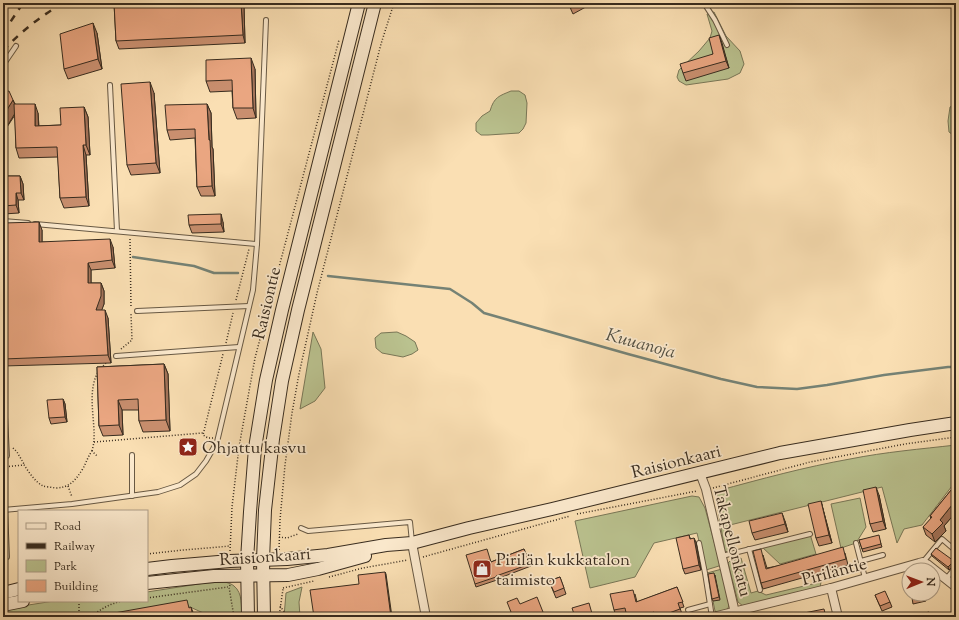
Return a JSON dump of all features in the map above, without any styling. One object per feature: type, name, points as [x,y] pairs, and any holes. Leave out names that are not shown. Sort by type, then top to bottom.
[{"type":"main road","name":"Raisiontie","points":[[248,617],[247,560],[250,512],[255,448],[266,380],[282,310],[359,3]]},
{"type":"main road","name":"Raisiontie","points":[[264,617],[263,560],[265,510],[273,439],[282,381],[298,310],[375,3]]},
{"type":"main road","name":"Raisionkaari","points":[[148,583],[214,576],[288,575],[318,569],[386,551],[409,543],[469,528],[780,453],[956,423]]},
{"type":"main road","name":"Raisionkaari","points":[[148,569],[247,560],[280,560],[328,555],[386,545],[409,543]]},
{"type":"main road","points":[[3,593],[18,589]]},
{"type":"main road","points":[[3,605],[18,602]]},
{"type":"street","name":"Takapellonkatu","points":[[700,473],[706,489],[736,614]]},
{"type":"street","points":[[409,543],[415,558],[426,617]]},
{"type":"street","name":"Piriläntie","points":[[712,617],[736,614],[901,568]]},
{"type":"street","points":[[941,575],[956,587]]},
{"type":"street","points":[[831,588],[838,617]]},
{"type":"lane","points":[[704,3],[715,20],[727,45]]},
{"type":"lane","points":[[3,557],[7,557],[4,510],[28,510],[132,496],[158,492],[180,485],[196,474],[206,461],[217,442],[253,290],[258,244],[266,20]]},
{"type":"lane","points":[[3,65],[16,46]]},
{"type":"lane","points":[[110,85],[118,231]]},
{"type":"lane","points":[[3,221],[258,244]]},
{"type":"lane","points":[[137,311],[249,306]]},
{"type":"lane","points":[[115,356],[239,347]]},
{"type":"lane","points":[[3,378],[7,456],[3,457]]},
{"type":"lane","points":[[132,455],[132,496]]},
{"type":"lane","points":[[301,528],[308,531],[410,522],[409,543]]},
{"type":"lane","points":[[722,556],[810,534]]},
{"type":"lane","points":[[923,562],[942,539],[956,551]]},
{"type":"lane","points":[[699,543],[712,617]]},
{"type":"lane","points":[[856,543],[865,578]]},
{"type":"lane","points":[[749,549],[760,590]]},
{"type":"lane","points":[[861,561],[883,555]]},
{"type":"lane","points":[[946,579],[956,567]]},
{"type":"lane","points":[[688,610],[710,604]]},
{"type":"path","points":[[280,560],[279,537],[285,465],[292,414],[307,334],[381,44],[394,3]]},
{"type":"path","points":[[276,279],[338,40]]},
{"type":"path","points":[[6,443],[17,452],[24,465],[42,486],[51,488],[66,487],[75,480],[83,469],[87,458],[92,451],[94,442],[92,394],[96,375],[100,369],[132,340],[130,232]]},
{"type":"path","points":[[94,442],[203,433]]},
{"type":"path","points":[[328,578],[363,568],[429,556],[451,548],[576,514],[724,485],[810,462],[905,444],[956,437]]},
{"type":"path","points":[[92,451],[98,457]]},
{"type":"path","points":[[3,467],[24,465]]},
{"type":"path","points":[[279,537],[287,538],[308,531]]},
{"type":"path","points":[[148,554],[230,546]]},
{"type":"path","points":[[279,617],[283,588],[316,580]]},
{"type":"path","points":[[148,598],[229,587]]},
{"type":"path","points":[[79,602],[79,617]]},
{"type":"path","points":[[90,617],[115,602]]},
{"type":"path","points":[[280,606],[288,617]]},
{"type":"path","points":[[16,617],[33,617]]},
{"type":"green space","points":[[714,12],[726,36],[740,51],[744,64],[740,73],[728,79],[686,85],[679,81],[677,77],[679,70],[710,38],[712,31],[707,14]]},
{"type":"green space","points":[[511,91],[519,91],[525,95],[527,103],[526,123],[523,129],[519,133],[481,135],[476,131],[476,123],[482,116],[490,111],[495,100],[503,94]]},
{"type":"green space","points":[[956,104],[956,137],[949,132],[948,121],[950,107]]},
{"type":"green space","points":[[313,332],[321,349],[325,388],[315,401],[300,409]]},
{"type":"green space","points":[[397,332],[415,342],[418,350],[403,357],[382,353],[376,348],[375,338],[381,333]]},
{"type":"green space","points":[[956,445],[956,486],[952,486],[922,525],[904,529],[897,543],[882,487],[730,525],[735,549],[725,552],[718,510],[717,491],[833,462]]},
{"type":"green space","points":[[692,496],[699,497],[705,508],[720,564],[719,566],[706,570],[697,533],[654,543],[635,577],[590,588],[575,521]]},
{"type":"green space","points":[[860,498],[866,527],[856,543],[841,548],[831,504]]},
{"type":"green space","points":[[810,534],[816,554],[780,564],[761,546]]},
{"type":"green space","points":[[741,558],[751,593],[758,591],[766,595],[821,582],[820,588],[743,606],[738,602],[728,563]]},
{"type":"green space","points":[[722,569],[728,593],[729,606],[725,611],[718,613],[715,611],[713,601],[720,599],[714,573],[707,575],[707,573]]},
{"type":"green space","points":[[225,582],[233,585],[239,592],[242,617],[211,617],[190,607],[136,617],[3,617],[3,609],[48,602],[148,602],[148,592],[205,583]]},
{"type":"green space","points":[[302,587],[299,602],[300,617],[284,617],[286,593]]},
{"type":"building","points":[[114,3],[241,3],[243,35],[116,41]]},
{"type":"building","points":[[569,3],[582,3],[571,8]]},
{"type":"building","points":[[93,23],[98,59],[64,69],[60,34]]},
{"type":"building","points":[[719,35],[726,61],[683,73],[680,64],[713,54],[709,38]]},
{"type":"building","points":[[251,58],[253,108],[233,108],[232,80],[206,81],[206,60]]},
{"type":"building","points":[[150,82],[156,163],[127,165],[121,84]]},
{"type":"building","points":[[9,91],[13,100],[3,116],[3,92]]},
{"type":"building","points":[[14,104],[35,104],[35,126],[61,125],[60,108],[84,107],[86,145],[83,145],[86,197],[60,198],[57,147],[16,148]]},
{"type":"building","points":[[207,104],[212,186],[197,187],[195,129],[167,130],[165,105]]},
{"type":"building","points":[[3,176],[20,176],[21,193],[16,193],[16,205],[3,206]]},
{"type":"building","points":[[221,214],[221,224],[189,225],[188,215]]},
{"type":"building","points":[[39,222],[39,242],[110,239],[112,260],[88,263],[88,283],[101,283],[101,296],[96,310],[105,310],[108,355],[3,359],[3,223]]},
{"type":"building","points":[[164,364],[166,420],[139,421],[138,399],[118,400],[119,425],[99,426],[97,367]]},
{"type":"building","points":[[63,399],[65,417],[49,418],[47,400]]},
{"type":"building","points":[[956,484],[956,500],[940,520],[943,523],[932,534],[923,527]]},
{"type":"building","points":[[876,487],[883,521],[870,524],[863,490]]},
{"type":"building","points":[[821,501],[829,535],[816,538],[808,504]]},
{"type":"building","points":[[782,513],[785,524],[752,533],[749,521]]},
{"type":"building","points":[[689,535],[690,539],[694,538],[699,565],[683,569],[676,538]]},
{"type":"building","points":[[879,535],[881,544],[862,549],[859,540]]},
{"type":"building","points":[[843,547],[846,559],[761,583],[753,551],[761,549],[766,569]]},
{"type":"building","points":[[936,548],[954,561],[948,567],[931,554]]},
{"type":"building","points":[[487,549],[491,562],[524,549],[530,564],[475,584],[466,555]]},
{"type":"building","points":[[385,572],[391,617],[314,617],[310,590],[359,584],[358,575]]},
{"type":"building","points":[[714,573],[719,597],[712,599],[708,574]]},
{"type":"building","points":[[560,577],[564,588],[554,592],[549,581]]},
{"type":"building","points":[[677,587],[683,602],[678,603],[680,609],[658,617],[656,617],[654,612],[642,617],[627,617],[625,608],[614,610],[610,594],[633,590],[636,602]]},
{"type":"building","points":[[885,591],[890,602],[880,606],[875,595]]},
{"type":"building","points":[[537,597],[545,617],[513,617],[507,602],[517,598],[520,604]]},
{"type":"building","points":[[187,600],[189,608],[191,607],[193,617],[92,617]]},
{"type":"building","points":[[589,603],[593,617],[580,617],[579,615],[575,617],[572,608]]},
{"type":"building","points":[[824,609],[826,617],[784,617]]},
{"type":"building","points":[[929,612],[930,617],[917,617],[917,615]]},
{"type":"waterway","points":[[133,257],[194,266],[214,273],[238,273]]},
{"type":"waterway","name":"Kuuanoja","points":[[328,276],[450,289],[472,303],[484,313],[628,354],[757,387],[797,389],[884,375],[956,367]]},
{"type":"railway","points":[[3,13],[10,3]]},
{"type":"railway","points":[[3,33],[23,3]]},
{"type":"railway","points":[[3,51],[16,37],[47,13],[63,3]]},
{"type":"place","name":"Ohjattu kasvu","points":[[188,447]]},
{"type":"place","name":"Pirilän kukkatalon taimisto","points":[[482,569]]}]
